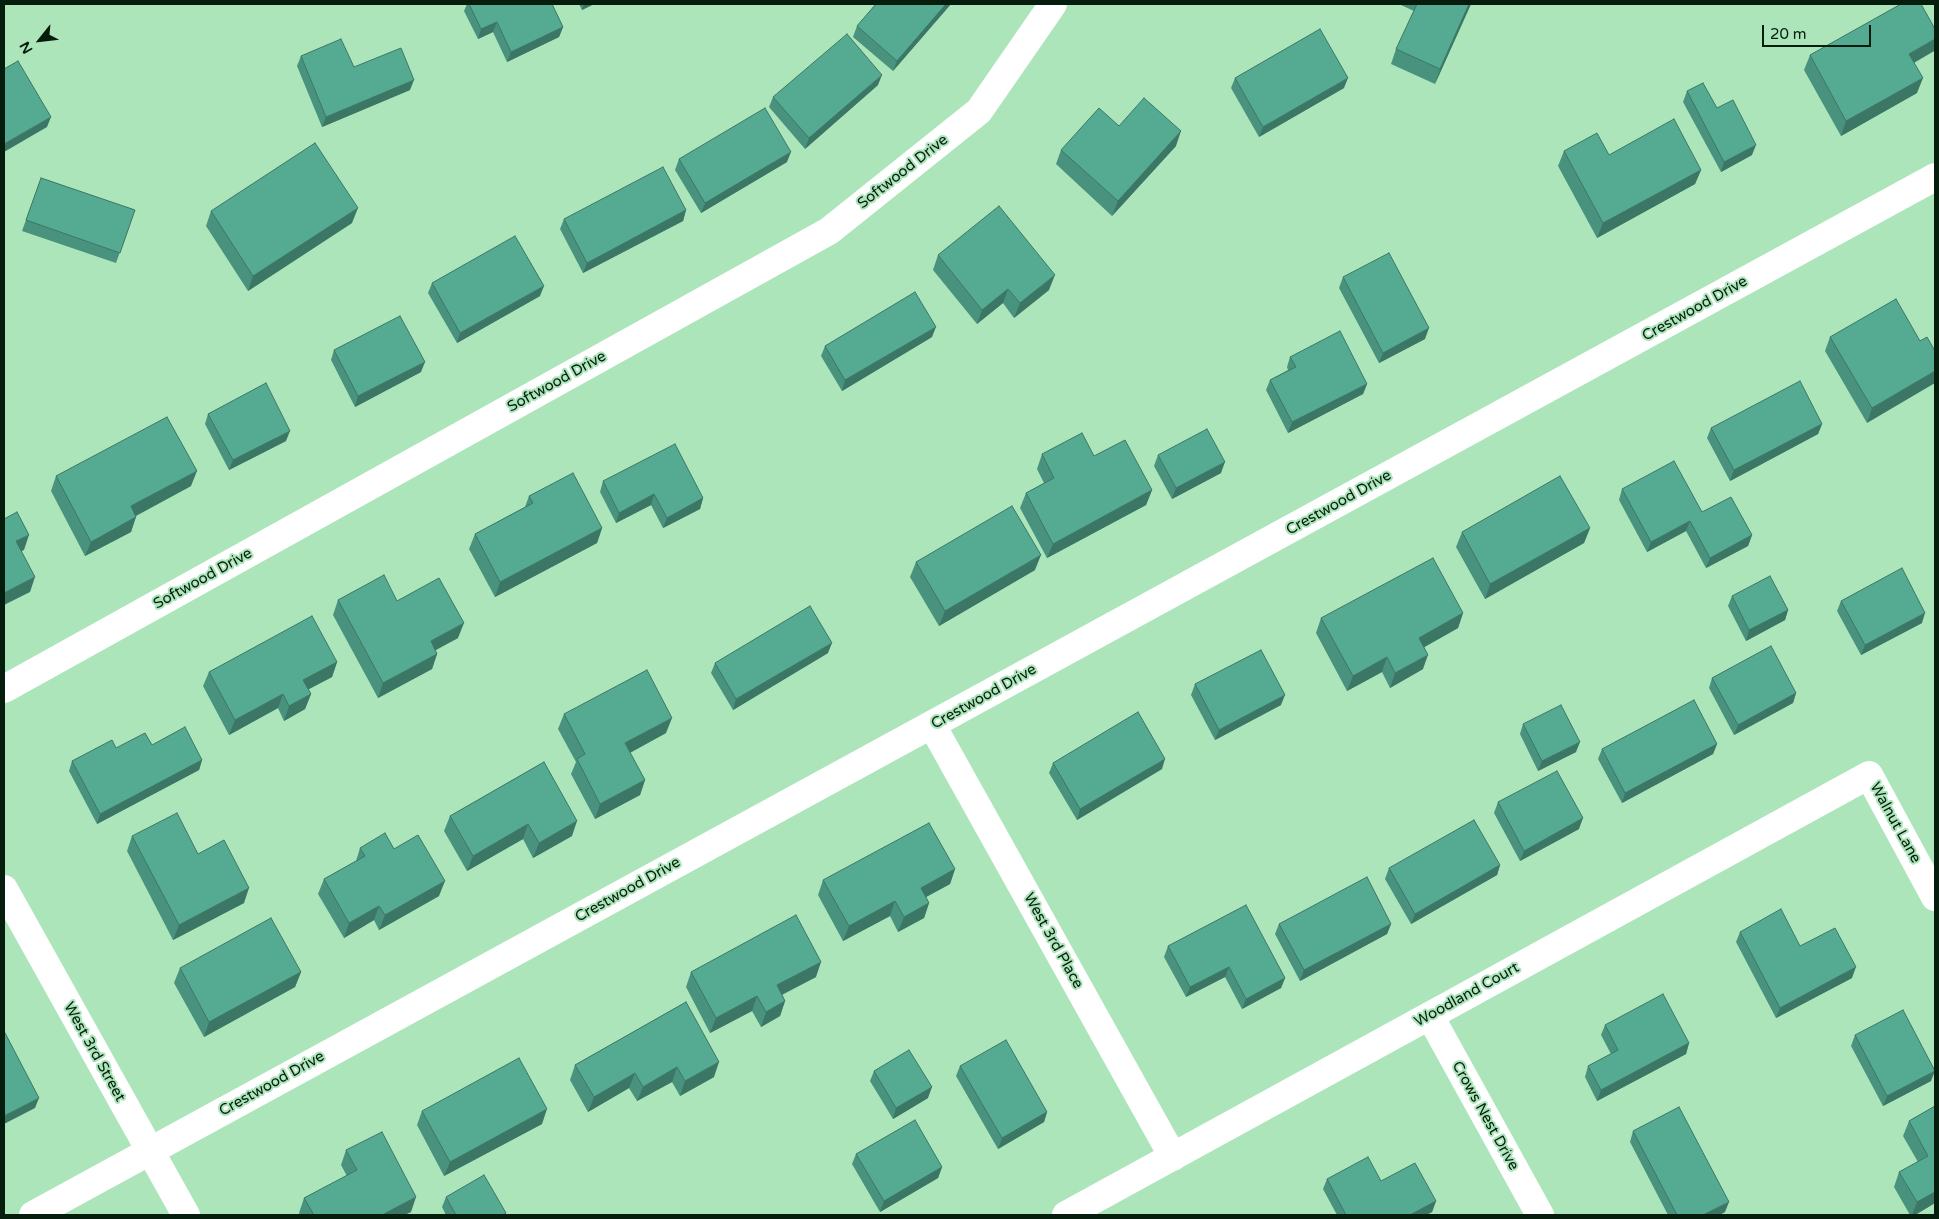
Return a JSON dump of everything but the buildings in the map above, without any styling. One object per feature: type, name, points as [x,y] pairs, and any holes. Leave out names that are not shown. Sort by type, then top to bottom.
[{"type":"street","name":"Softwood Drive","points":[[4,689],[829,231],[979,112],[1053,4]]},
{"type":"street","name":"Crestwood Drive","points":[[32,1215],[1935,178]]},
{"type":"street","name":"West 3rd Place","points":[[932,725],[1173,1157]]},
{"type":"street","name":"Woodland Court","points":[[1066,1215],[1868,775]]},
{"type":"street","name":"Walnut Lane","points":[[1868,775],[1935,897]]},
{"type":"street","name":"West 3rd Street","points":[[4,889],[186,1215]]},
{"type":"street","name":"Crows Nest Drive","points":[[1430,1016],[1540,1215]]}]
